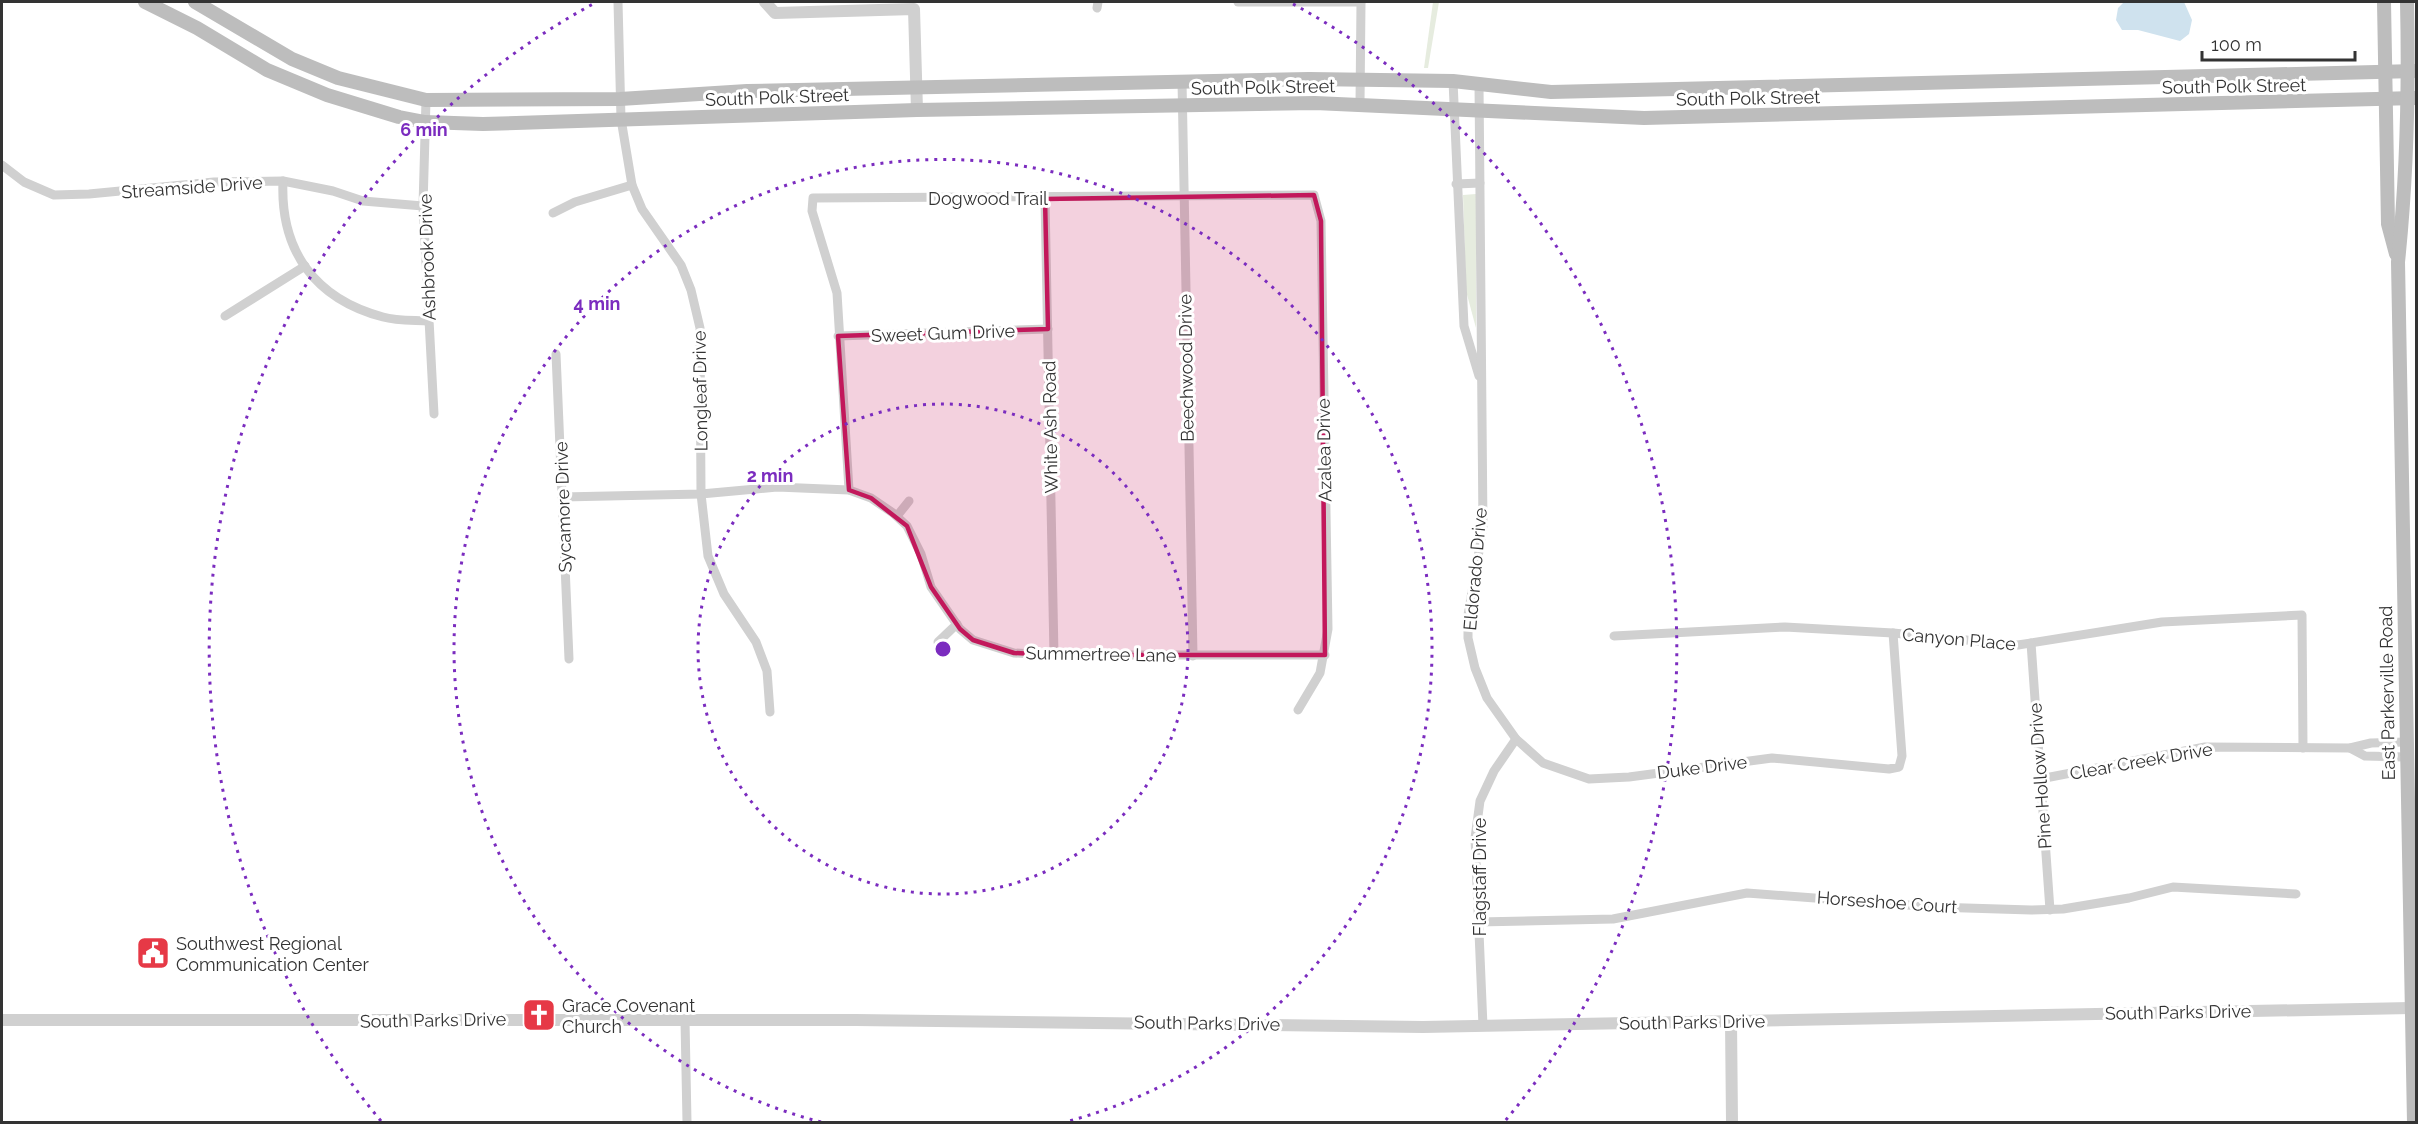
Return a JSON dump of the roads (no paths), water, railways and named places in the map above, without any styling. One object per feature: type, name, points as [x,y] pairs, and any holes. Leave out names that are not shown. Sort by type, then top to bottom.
[{"type":"main road","name":"South Polk Street","points":[[145,2],[291,81],[366,108],[425,122],[483,123],[917,110],[1360,104],[1644,118],[2412,98]]},
{"type":"main road","name":"South Polk Street","points":[[195,2],[292,59],[338,78],[426,100],[620,99],[747,92],[1182,81],[1453,81],[1551,92],[2412,71]]},
{"type":"main road","name":"East Parkerville Road","points":[[2384,2],[2388,224],[2398,262]]},
{"type":"main road","name":"East Parkerville Road","points":[[2407,2],[2412,98],[2398,262],[2405,742],[2412,855],[2411,1008],[2414,1122]]},
{"type":"street","name":"Longleaf Drive","points":[[618,2],[621,119],[632,185],[642,209],[681,265],[691,290],[700,328],[701,494],[710,562],[724,594],[756,642],[767,671],[770,711]]},
{"type":"street","points":[[765,2],[775,13],[914,5],[917,110]]},
{"type":"street","points":[[1238,2],[1361,2],[1360,104]]},
{"type":"street","name":"Beechwood Drive","points":[[1182,81],[1182,196],[1193,656]]},
{"type":"street","name":"Eldorado Drive","points":[[1453,81],[1452,109],[1464,326],[1482,386]]},
{"type":"street","name":"Eldorado Drive","points":[[1479,84],[1483,528],[1468,615],[1468,638],[1475,668],[1487,698],[1516,739]]},
{"type":"street","name":"Ashbrook Drive","points":[[426,100],[423,206],[434,414]]},
{"type":"street","name":"Streamside Drive","points":[[2,165],[24,182],[54,195],[89,194],[214,182],[283,181],[333,191],[363,201],[423,206]]},
{"type":"street","points":[[283,181],[282,205],[287,230],[305,266],[318,284],[349,304],[385,317],[429,321]]},
{"type":"street","points":[[1456,184],[1480,183]]},
{"type":"street","points":[[553,213],[575,202],[632,185]]},
{"type":"street","name":"Dogwood Trail","points":[[838,336],[837,293],[812,211],[813,198],[1304,195]]},
{"type":"street","name":"Azalea Drive","points":[[1298,710],[1320,673],[1328,629],[1321,221],[1314,195],[1304,195]]},
{"type":"street","name":"White Ash Road","points":[[1046,198],[1054,655]]},
{"type":"street","points":[[225,316],[305,266]]},
{"type":"street","name":"Sweet Gum Drive","points":[[838,336],[1048,329]]},
{"type":"street","points":[[838,336],[849,490]]},
{"type":"street","name":"Sycamore Drive","points":[[556,354],[569,659]]},
{"type":"street","name":"Summertree Lane","points":[[562,496],[701,494],[788,487],[849,490],[871,498],[907,526],[921,554],[932,586],[957,624],[974,640],[1004,650],[1054,655],[1324,655]]},
{"type":"street","points":[[897,516],[909,501]]},
{"type":"street","name":"Canyon Place","points":[[1614,636],[1785,627],[1893,633],[2018,645],[2162,622],[2302,615],[2303,748]]},
{"type":"street","points":[[938,642],[957,624]]},
{"type":"street","name":"Duke Drive","points":[[1516,739],[1544,763],[1589,779],[1629,777],[1772,759],[1889,769],[1899,767],[1902,756],[1893,633]]},
{"type":"street","name":"Pine Hollow Drive","points":[[2031,643],[2050,909]]},
{"type":"street","name":"Flagstaff Drive","points":[[1483,1026],[1475,838],[1480,801],[1494,771],[1516,739]]},
{"type":"street","name":"Clear Creek Drive","points":[[2040,779],[2205,747],[2350,748],[2371,743],[2405,742]]},
{"type":"street","name":"Clear Creek Drive","points":[[2350,748],[2365,756],[2406,757]]},
{"type":"street","name":"Horseshoe Court","points":[[1478,922],[1613,919],[1747,893],[1934,907],[2050,909],[2129,898],[2173,887],[2296,894]]},
{"type":"street","name":"South Parks Drive","points":[[2,1020],[685,1020],[1483,1026],[2411,1008]]},
{"type":"street","points":[[685,1020],[687,1122]]},
{"type":"street","points":[[1731,1021],[1732,1122]]},
{"type":"water","points":[[2124,2],[2184,2],[2192,20],[2189,34],[2180,41],[2138,30],[2122,30],[2116,20],[2118,8]]},
{"type":"place","name":"Southwest Regional Communication Center","points":[[153,953]]},
{"type":"place","name":"Grace Covenant Church","points":[[539,1015]]}]
